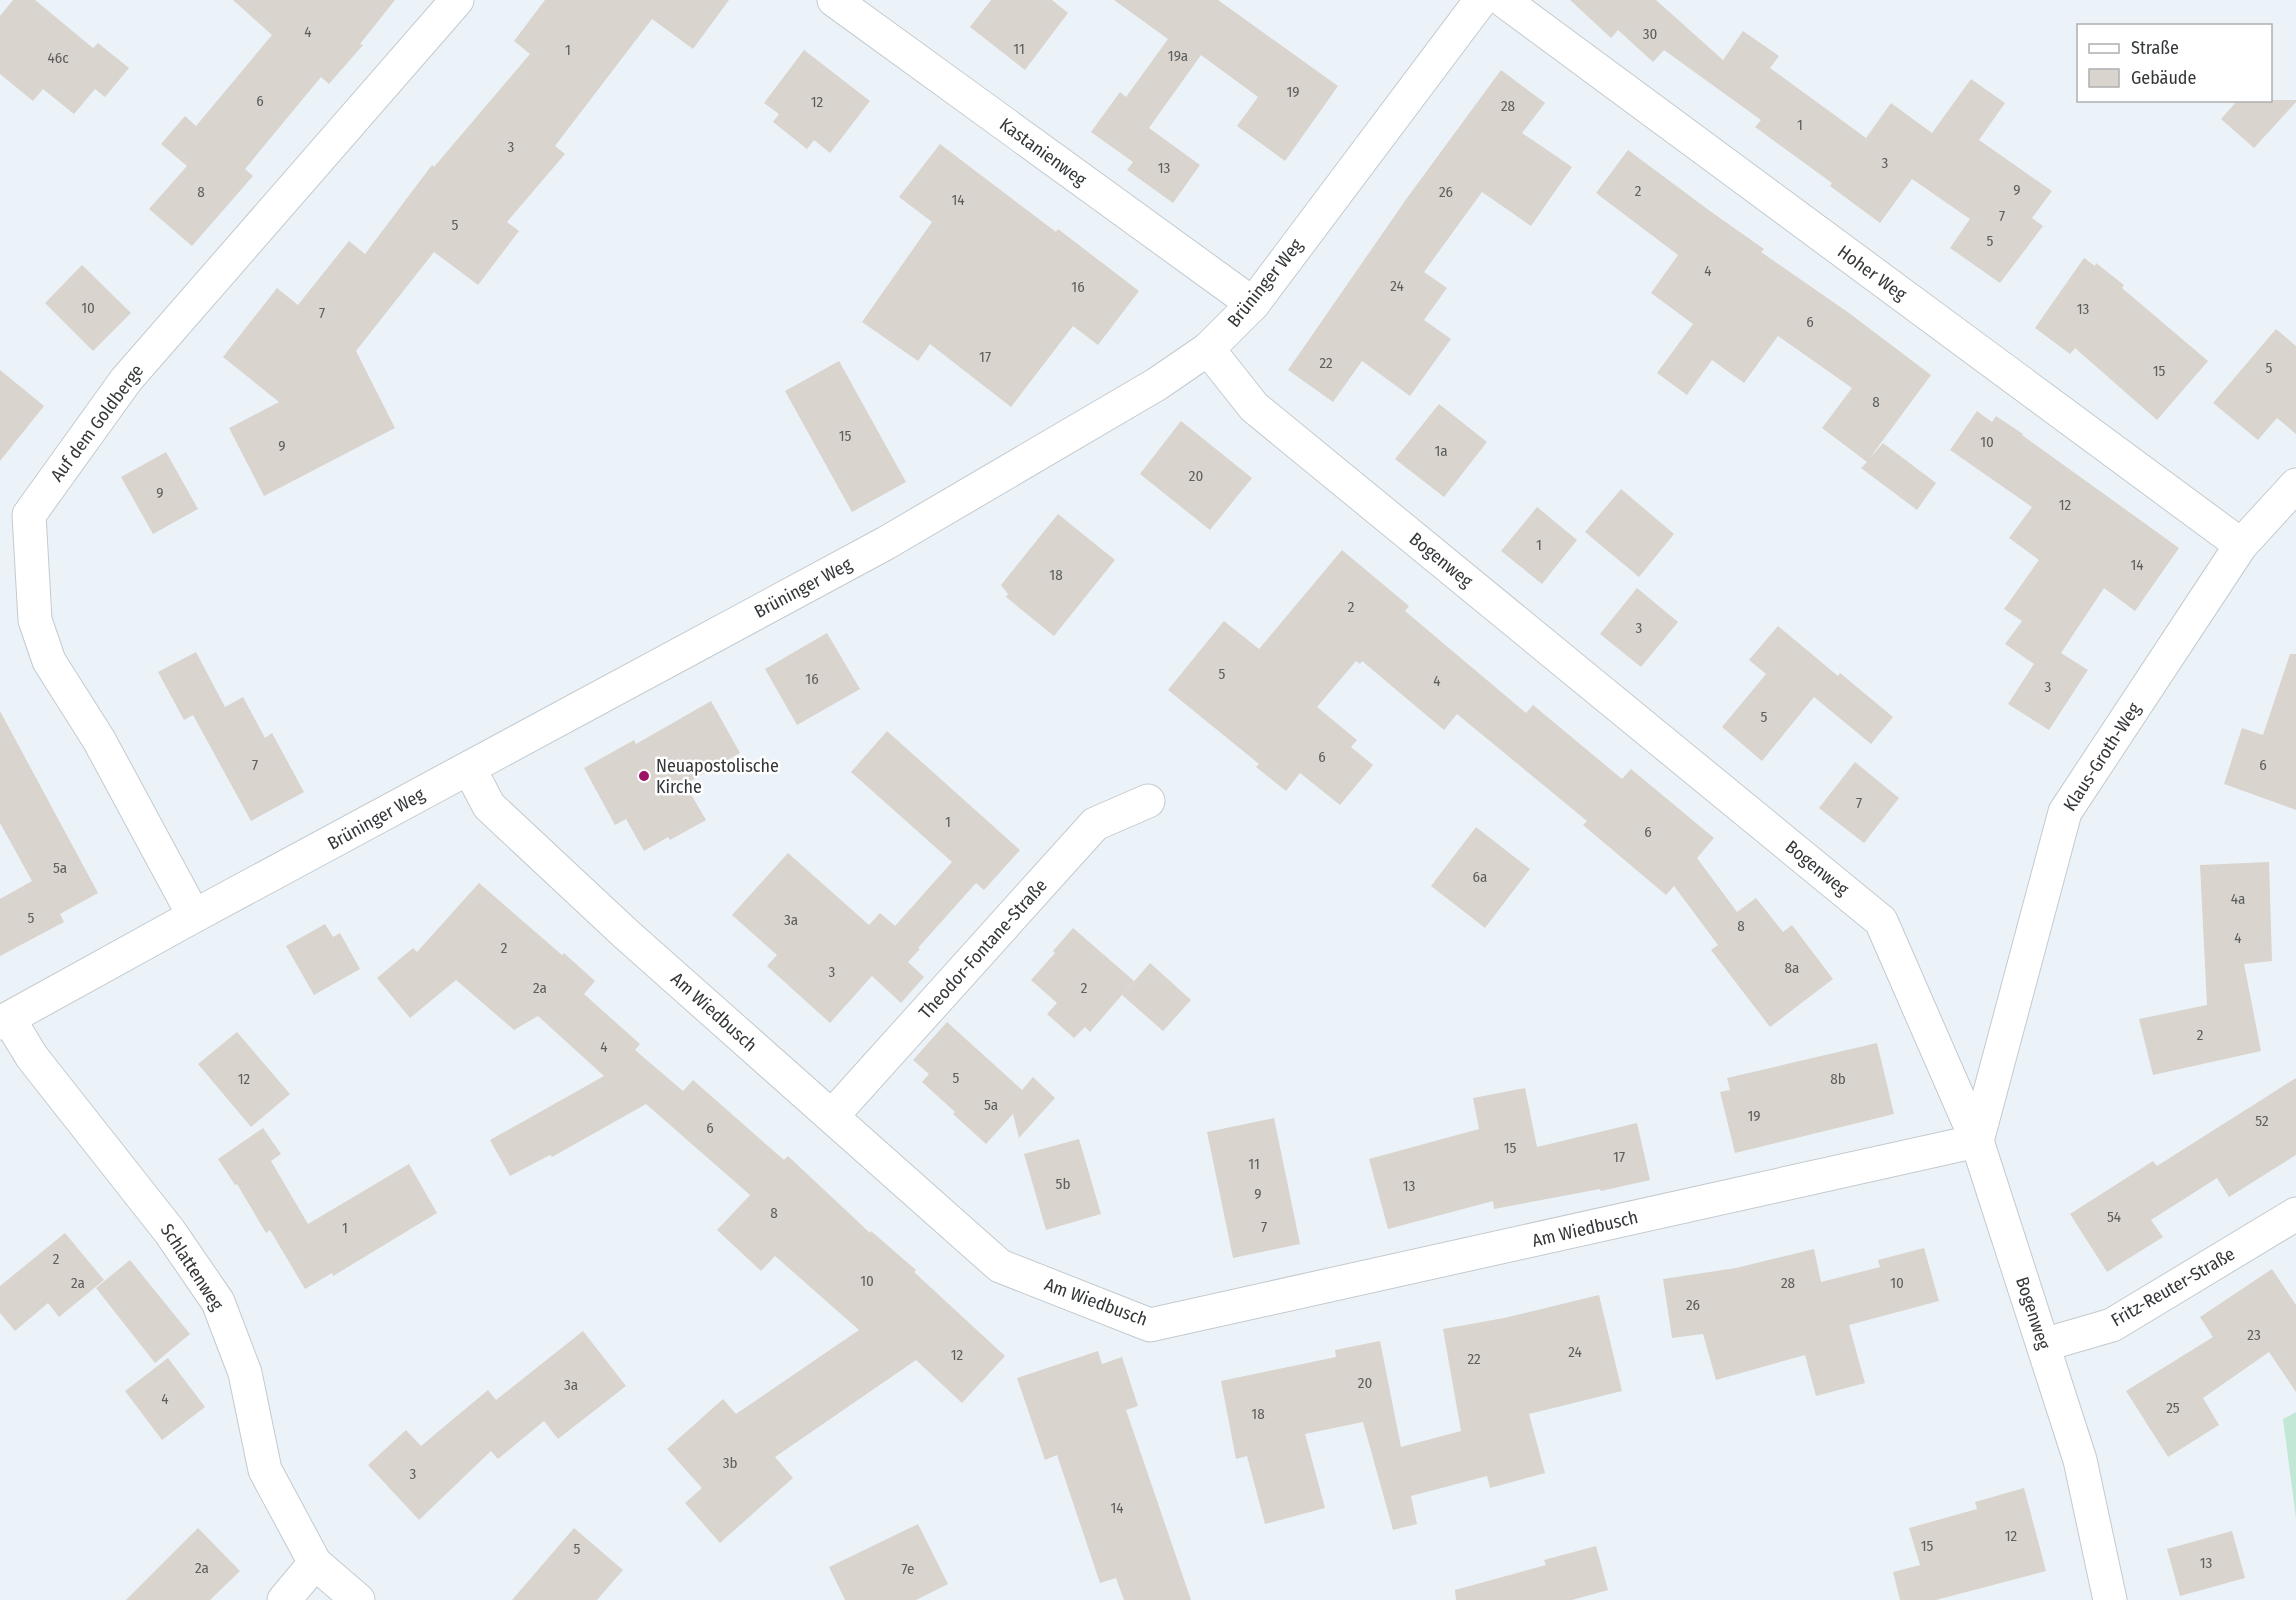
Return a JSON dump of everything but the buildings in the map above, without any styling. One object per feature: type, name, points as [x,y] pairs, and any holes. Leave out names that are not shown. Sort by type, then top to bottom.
[{"type":"street","name":"Auf dem Goldberge","points":[[194,916],[99,740],[49,661],[35,620],[29,515],[126,380],[457,0]]},
{"type":"street","name":"Kastanienweg","points":[[834,0],[1253,304]]},
{"type":"street","name":"Brüninger Weg","points":[[5,1021],[194,916],[886,543],[1157,384],[1208,349],[1253,304],[1480,0]]},
{"type":"street","name":"Hoher Weg","points":[[1503,0],[2241,545]]},
{"type":"street","name":"Bogenweg","points":[[1208,349],[1254,407],[1881,921],[1977,1142],[2080,1460],[2110,1600]]},
{"type":"street","name":"Klaus-Groth-Weg","points":[[1977,1142],[2065,812],[2241,545],[2296,485]]},
{"type":"street","name":"Am Wiedbusch","points":[[469,768],[489,806],[626,934],[1000,1266],[1150,1325],[1977,1142]]},
{"type":"street","name":"Theodor-Fontane-Straße","points":[[832,1116],[1095,824],[1148,801]]},
{"type":"street","name":"Schlattenweg","points":[[5,1021],[170,1232],[218,1302],[245,1373],[265,1470],[315,1563],[358,1600]]},
{"type":"street","name":"Fritz-Reuter-Straße","points":[[2043,1345],[2112,1325],[2296,1214]]},
{"type":"street","points":[[284,1600],[315,1563]]},
{"type":"green space","points":[[2296,1412],[2296,1518],[2283,1419]]},
{"type":"place","name":"Neuapostolische Kirche","points":[[644,776]]}]
